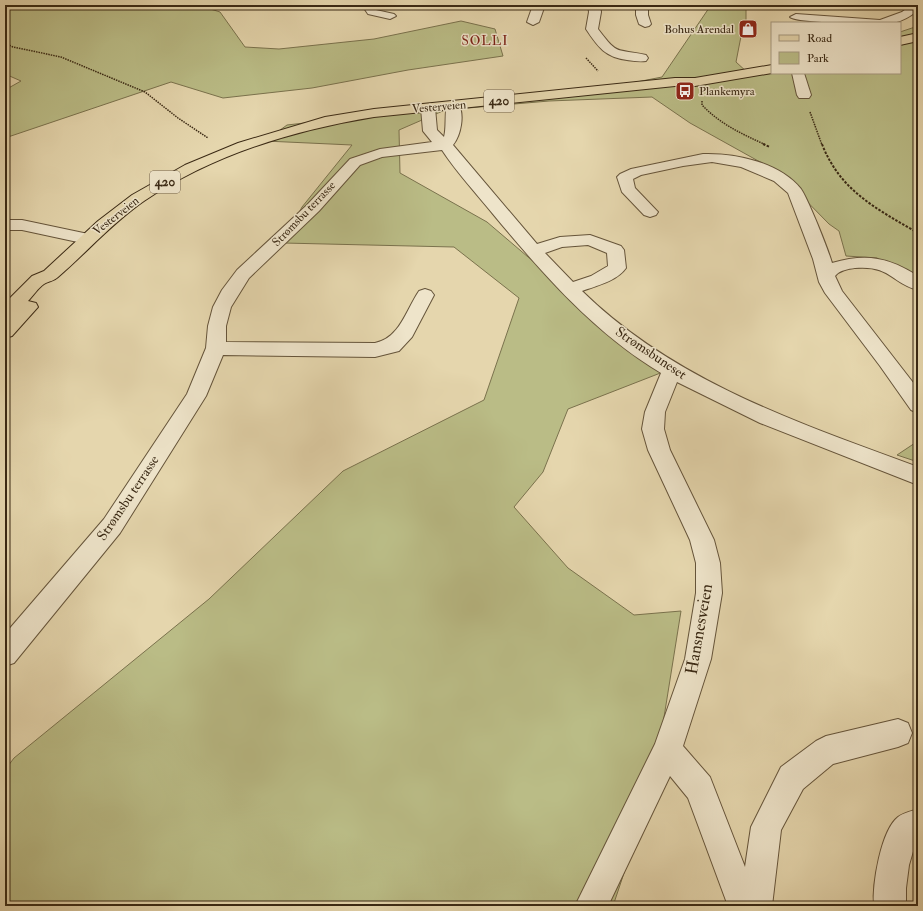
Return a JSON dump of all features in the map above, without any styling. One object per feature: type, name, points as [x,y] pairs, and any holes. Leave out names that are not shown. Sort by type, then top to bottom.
[{"type":"main road","points":[[901,41],[918,37]]},
{"type":"main road","name":"Vesterveien","points":[[5,314],[38,280],[50,275],[87,239],[138,198],[190,168],[243,146],[305,129],[428,113],[656,92],[681,87],[695,82],[771,69]]},
{"type":"main road","name":"Vesterveien","points":[[5,332],[12,327],[48,286],[50,275]]},
{"type":"street","points":[[368,5],[372,12],[390,16]]},
{"type":"street","points":[[533,22],[539,5]]},
{"type":"street","points":[[594,5],[595,12],[592,29],[609,52],[626,57],[642,58]]},
{"type":"street","points":[[642,5],[642,16],[645,24]]},
{"type":"street","points":[[793,5],[796,20],[851,22]]},
{"type":"street","points":[[885,22],[906,14],[918,5]]},
{"type":"street","points":[[798,74],[804,94]]},
{"type":"street","points":[[446,145],[452,139],[454,129],[453,111]]},
{"type":"street","name":"Strømsbuneset","points":[[428,113],[430,132],[446,145],[534,251],[583,303],[628,341],[672,370],[726,399],[813,437],[918,476]]},
{"type":"street","name":"Strømsbu terrasse","points":[[5,654],[112,526],[196,396],[216,348],[217,326],[222,307],[231,290],[243,274],[313,208],[346,170],[355,162],[380,153],[446,145]]},
{"type":"street","points":[[650,212],[628,189],[625,177],[636,172],[712,158],[758,167],[776,175],[789,184],[795,192],[827,274],[828,282],[834,293],[887,361],[918,405]]},
{"type":"street","points":[[5,225],[22,224],[87,239]]},
{"type":"street","points":[[534,251],[560,242],[590,240],[615,250],[617,268],[597,280],[571,289]]},
{"type":"street","points":[[827,274],[831,268],[841,265],[880,263],[888,266],[918,284]]},
{"type":"street","points":[[216,348],[374,350],[392,346],[405,333],[425,295]]},
{"type":"street","name":"Hansnesveien","points":[[591,906],[667,750],[698,659],[709,592],[708,563],[702,540],[659,450],[653,429],[655,412],[672,370]]},
{"type":"street","points":[[756,906],[766,827],[792,778],[826,751],[898,733]]},
{"type":"street","points":[[667,750],[699,788],[744,906]]},
{"type":"street","points":[[890,906],[890,879],[896,851],[908,829],[918,824]]},
{"type":"path","points":[[5,43],[13,47],[61,57],[103,73],[145,92],[178,118],[209,138]]},
{"type":"path","points":[[804,94],[829,161],[845,184],[871,204],[918,233]]},
{"type":"path","points":[[912,229],[918,229]]},
{"type":"green space","points":[[5,5],[198,5],[220,12],[245,47],[279,49],[374,39],[461,21],[495,29],[503,56],[408,70],[312,88],[223,98],[171,82],[5,138],[5,90],[21,81],[5,74]]},
{"type":"green space","points":[[709,5],[746,5],[746,22],[743,26],[736,62],[748,73],[901,74],[901,32],[918,26],[918,287],[877,258],[846,256],[839,231],[829,224],[778,172],[690,123],[652,97],[549,101],[445,110],[399,130],[400,173],[487,222],[663,372],[568,409],[543,472],[514,507],[568,568],[634,615],[681,611],[653,786],[613,906],[5,906],[5,770],[14,758],[209,599],[343,471],[484,400],[519,298],[454,247],[283,243],[302,207],[352,145],[265,141],[287,125],[601,89],[662,77],[709,8]]},
{"type":"green space","points":[[918,441],[918,462],[897,455]]},
{"type":"place","name":"Bohus Arendal","points":[[748,29]]},
{"type":"place","name":"Plankemyra","points":[[685,91]]},
{"type":"district","name":"SOLLI","points":[[485,41]]}]
